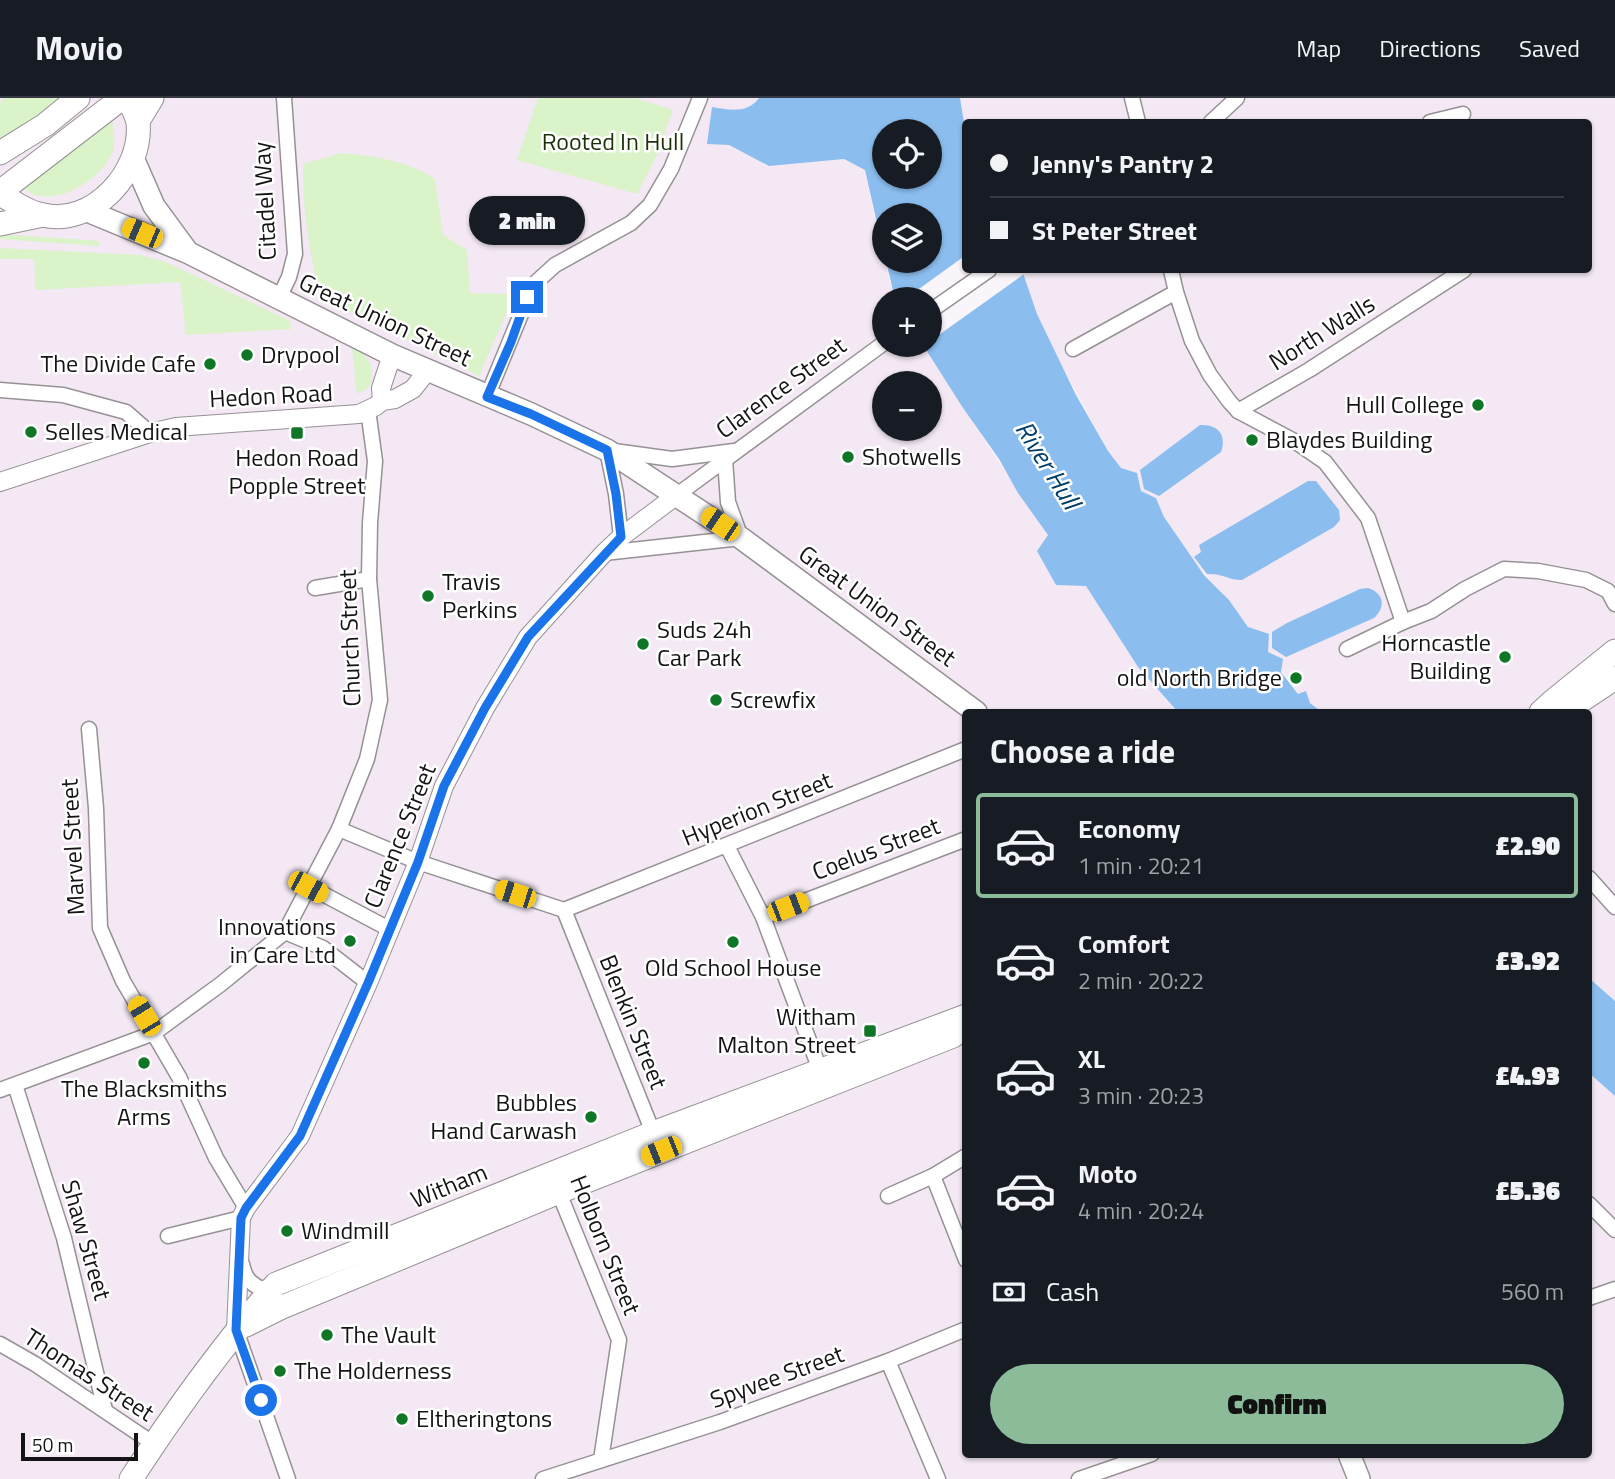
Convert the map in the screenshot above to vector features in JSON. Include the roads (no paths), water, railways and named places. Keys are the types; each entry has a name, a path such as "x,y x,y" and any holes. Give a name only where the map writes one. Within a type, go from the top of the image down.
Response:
{"highway":[{"path":"0,153 45,125 78,98"},
{"path":"43,215 14,203 0,192 122,98"},
{"path":"127,98 138,121"},
{"path":"0,224 85,210 110,195 133,158 138,121 152,98"},
{"path":"1544,709 1615,651"},
{"path":"1568,709 1615,678"},
{"name":"Witham","path":"236,1330 276,1284 555,1182 822,1077 962,1018"},
{"name":"Witham","path":"822,1077 962,1032"},
{"name":"Witham","path":"236,1330 555,1182"},
{"path":"131,1479 153,1444 236,1330"}],"main road":[{"name":"Great Union Street","path":"133,158 154,206 189,253"},
{"name":"Great Union Street","path":"85,210 189,253 392,355 531,414 607,450 741,538 972,709"},
{"path":"1351,1458 1359,1479"}],"street":[{"name":"Citadel Way","path":"279,298 289,277 295,254 284,98"},
{"path":"487,397 534,285 555,265 631,223 650,205 671,169 700,98"},
{"path":"1132,98 1137,119"},
{"path":"1214,119 1237,98"},
{"path":"1442,119 1463,114"},
{"path":"942,303 985,273"},
{"path":"1172,273 1192,341 1210,375 1238,411 1296,442 1325,462 1368,518 1403,622"},
{"name":"North Walls","path":"1238,411 1310,370 1459,273"},
{"path":"1073,349 1176,292"},
{"name":"Clarence Street","path":"243,1213 300,1136 418,862 444,786 485,708 528,637 604,552 621,537 872,352"},
{"path":"375,406 392,355"},
{"name":"Hedon Road","path":"0,482 150,433 186,426 350,416 395,399 413,389 427,371"},
{"path":"0,390 63,395 126,412 150,433"},
{"name":"Church Street","path":"0,1090 154,1033 221,984 285,932 338,829 367,759 380,700 369,579 375,406"},
{"path":"604,552 741,538 728,502 731,455 672,458 607,450 621,537"},
{"path":"1347,649 1431,611 1465,589 1504,569 1538,571 1586,580 1608,591 1615,604"},
{"path":"315,588 369,579"},
{"name":"Marvel Street","path":"89,729 96,808 100,928 123,981 179,1077 243,1213"},
{"name":"Hyperion Street","path":"564,910 962,751"},
{"path":"338,829 418,862 564,910"},
{"name":"Coelus Street","path":"762,917 962,841"},
{"path":"727,846 762,917 822,1077"},
{"path":"1592,880 1615,907"},
{"path":"308,887 389,929"},
{"name":"Blenkin Street","path":"564,910 657,1142"},
{"path":"285,932 323,948 368,983"},
{"name":"Shaw Street","path":"15,1085 64,1238 105,1410"},
{"path":"888,1196 933,1176 962,1158"},
{"path":"933,1176 962,1250"},
{"name":"Holborn Street","path":"555,1182 619,1340 601,1460"},
{"path":"1592,1207 1615,1230"},
{"path":"168,1236 243,1213 238,1249 236,1330 288,1479"},
{"path":"238,1249 245,1278 261,1289 276,1284"},
{"path":"1592,1296 1615,1289"},
{"name":"Spyvee Street","path":"543,1479 720,1422 888,1361 962,1331"},
{"name":"Thomas Street","path":"0,1344 36,1364 153,1444"},
{"path":"888,1361 938,1479"},
{"path":"1079,1479 1140,1458"}],"water":[{"name":"River Hull","path":"759,98 960,98 963,119 962,273 1023,273 1037,314 1076,395 1108,451 1121,468 1137,473 1141,491 1156,498 1164,517 1204,575 1229,600 1248,627 1269,634 1268,652 1283,659 1281,672 1298,694 1306,691 1310,703 1318,709 1175,709 1138,667 1086,586 1056,585 1037,551 1048,535 931,357 942,357 942,287 892,287 889,273 942,273 942,203 872,203 865,170 844,159 769,166 729,145 707,144 712,107 743,109"},
{"path":"1200,425 1212,426 1219,432 1223,440 1221,452 1159,496 1144,489 1140,470"},
{"path":"1308,481 1316,481 1339,510 1340,520 1334,527 1242,580 1207,574 1194,557 1201,552 1199,545"},
{"path":"1368,588 1377,593 1382,605 1374,618 1286,657 1272,648 1272,632 1360,589"},
{"path":"1592,981 1615,1001 1615,1096 1592,1076"}],"place":[{"name":"Drypool","path":"247,355"},
{"name":"The Divide Cafe","path":"210,364"},
{"name":"Hull College","path":"1478,405"},
{"name":"Selles Medical","path":"31,432"},
{"name":"Hedon Road Popple Street","path":"297,433"},
{"name":"Blaydes Building","path":"1252,440"},
{"name":"Shotwells","path":"848,457"},
{"name":"Travis Perkins","path":"428,596"},
{"name":"Suds 24h Car Park","path":"643,644"},
{"name":"Horncastle Building","path":"1505,657"},
{"name":"old North Bridge","path":"1296,678"},
{"name":"Screwfix","path":"716,700"},
{"name":"Innovations in Care Ltd","path":"350,941"},
{"name":"Old School House","path":"733,942"},
{"name":"Witham Malton Street","path":"870,1031"},
{"name":"The Blacksmiths Arms","path":"144,1063"},
{"name":"Bubbles Hand Carwash","path":"591,1117"},
{"name":"Windmill","path":"287,1231"},
{"name":"The Vault","path":"327,1335"},
{"name":"The Holderness","path":"280,1371"},
{"name":"Eltheringtons","path":"402,1419"}],"park label":[{"name":"Rooted In Hull","path":"613,142"}]}
